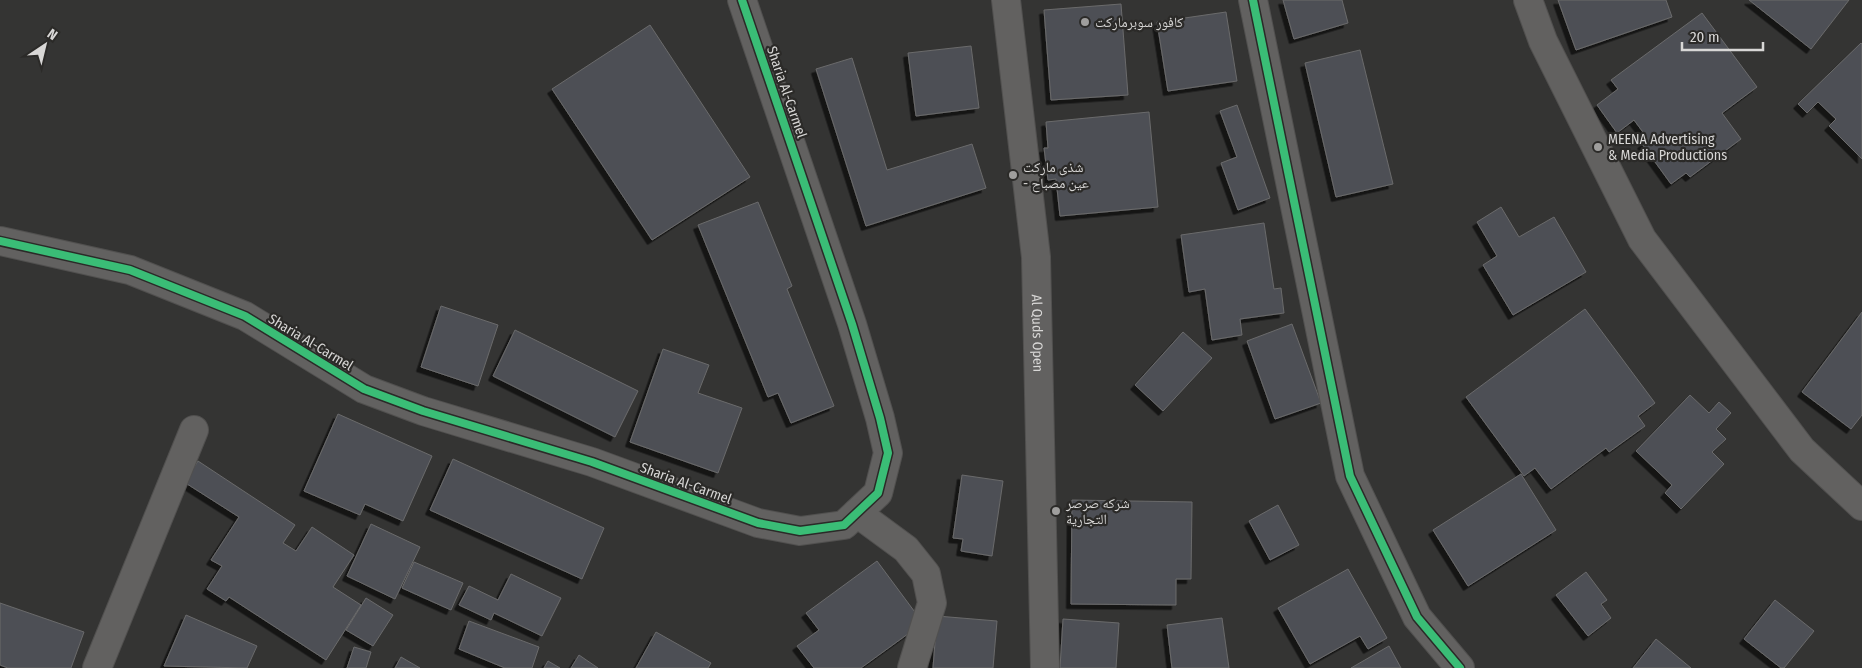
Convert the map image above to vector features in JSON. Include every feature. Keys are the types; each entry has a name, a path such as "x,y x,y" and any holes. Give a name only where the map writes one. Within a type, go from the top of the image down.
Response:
{"street":[{"name":"Sharia Al-Carmel","path":"0,241 130,270 244,316 364,388 423,411 592,462 758,523 800,531 844,525 878,493 888,453 880,418 842,296 742,0"},
{"name":"Al Quds Open","path":"1006,0 1036,257 1045,668"},
{"path":"1253,0 1350,476 1416,617 1460,668"},
{"path":"1528,0 1543,41 1642,240 1802,450 1862,506"},
{"path":"97,668 194,430"},
{"path":"857,513 906,549 926,574 932,603 912,668"}],"building":[{"path":"1283,0 1342,0 1348,23 1294,39"},
{"path":"1558,0 1666,0 1672,17 1576,50"},
{"path":"1749,0 1849,0 1811,49"},
{"path":"1121,4 1128,95 1051,100 1044,10"},
{"path":"1226,12 1237,81 1168,91 1157,22"},
{"path":"1702,13 1757,87 1722,113 1741,139 1690,177 1686,173 1671,184 1642,144 1648,139 1634,120 1617,133 1597,105 1618,89 1611,80"},
{"path":"650,25 750,177 652,240 552,89"},
{"path":"1861,43 1862,159 1829,126 1836,119 1818,102 1807,113 1798,104"},
{"path":"971,46 979,108 916,116 908,53"},
{"path":"1360,50 1393,184 1336,197 1305,63"},
{"path":"852,58 887,170 972,144 986,188 866,226 816,69"},
{"path":"1237,105 1270,198 1238,210 1221,163 1237,157 1220,111"},
{"path":"1149,112 1158,207 1060,216 1056,179 1048,180 1044,148 1048,148 1046,122"},
{"path":"758,202 792,286 787,289 834,406 791,423 778,393 768,397 698,225"},
{"path":"1501,207 1519,237 1554,217 1586,272 1513,315 1483,265 1497,256 1477,222"},
{"path":"1264,223 1274,289 1281,288 1284,313 1240,319 1242,335 1212,340 1205,289 1189,292 1181,235"},
{"path":"441,306 498,325 478,386 421,367"},
{"path":"1585,309 1655,403 1638,416 1645,426 1609,452 1606,448 1551,489 1535,468 1524,476 1466,397"},
{"path":"1862,312 1862,415 1851,429 1802,392"},
{"path":"1292,324 1321,403 1275,419 1247,341"},
{"path":"515,330 638,391 615,437 493,376"},
{"path":"1183,332 1212,358 1163,411 1135,385"},
{"path":"663,349 709,365 698,393 742,408 718,473 630,442"},
{"path":"1690,395 1709,413 1719,402 1731,413 1716,429 1726,439 1712,452 1724,464 1681,509 1665,493 1672,485 1636,451"},
{"path":"338,414 432,456 403,521 365,504 360,515 304,491"},
{"path":"453,459 604,528 582,579 430,510"},
{"path":"198,461 295,525 283,543 296,551 312,527 354,555 333,587 361,605 326,660 229,597 226,601 207,589 222,566 211,560 239,517 184,482"},
{"path":"1521,474 1556,530 1468,586 1433,530"},
{"path":"962,475 1003,481 992,556 961,551 963,539 953,538"},
{"path":"1072,500 1192,502 1191,579 1176,579 1176,605 1071,604"},
{"path":"1278,505 1299,545 1270,560 1249,521"},
{"path":"371,524 420,547 395,599 347,576"},
{"path":"877,561 923,623 861,668 814,668 797,646 819,630 806,613"},
{"path":"414,562 463,583 451,610 402,588"},
{"path":"1348,569 1387,638 1368,649 1360,636 1310,664 1278,608"},
{"path":"1586,572 1607,600 1601,604 1611,618 1588,636 1556,595"},
{"path":"511,574 561,598 542,636 494,613 491,620 459,605 469,586 498,600"},
{"path":"366,598 393,615 373,646 346,630"},
{"path":"1775,600 1814,631 1784,668 1781,668 1744,639"},
{"path":"0,603 84,632 71,668 8,668 0,665"},
{"path":"186,615 257,646 247,668 164,666"},
{"path":"937,616 997,621 993,668 933,668"},
{"path":"1222,618 1229,668 1172,668 1167,625"},
{"path":"1063,619 1119,623 1116,668 1060,668"},
{"path":"469,621 539,647 532,668 505,668 459,649"},
{"path":"656,632 711,663 708,668 636,668"},
{"path":"1656,639 1691,668 1633,668"},
{"path":"1389,646 1401,668 1351,668"},
{"path":"354,647 371,652 366,668 347,668"},
{"path":"579,655 598,668 571,668"},
{"path":"401,657 420,668 395,668"},
{"path":"548,661 560,668 544,668"}],"cycle path":[{"path":"0,241 130,270 245,316 364,389 423,411 592,462 758,523 800,531 844,525 878,493 888,453 880,418 852,324 742,0"},
{"path":"1253,0 1350,476 1417,617 1460,668"}],"place":[{"name":"كافور سوبرماركت","path":"1085,22"},
{"name":"MEENA Advertising & Media Productions","path":"1598,147"},
{"name":"شذى ماركت - عين مصباح","path":"1013,175"},
{"name":"شركه صرصر التجارية","path":"1056,511"}]}
